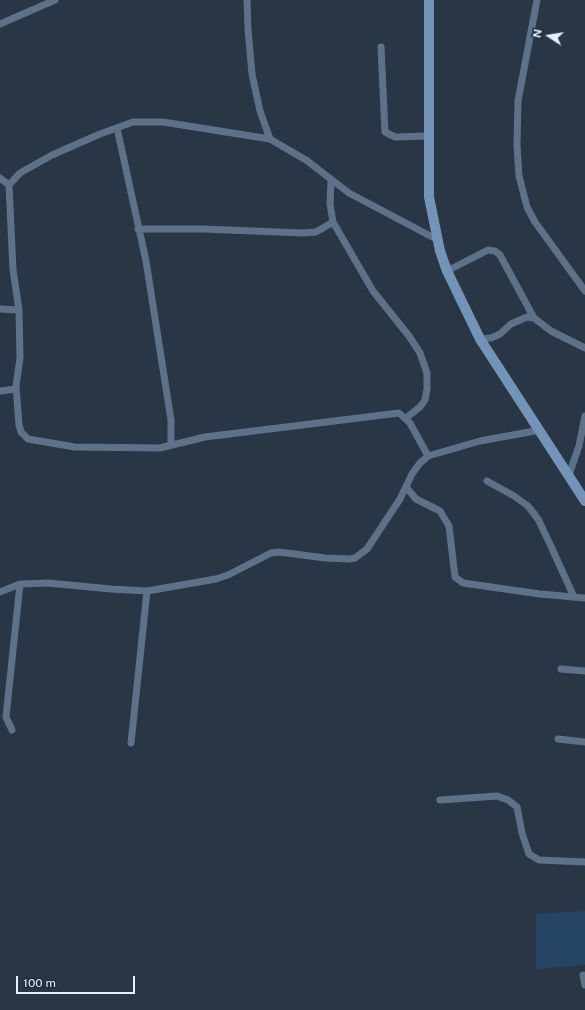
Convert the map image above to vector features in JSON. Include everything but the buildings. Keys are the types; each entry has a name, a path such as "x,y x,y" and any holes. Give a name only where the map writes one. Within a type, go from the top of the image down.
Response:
{"main road":[{"path":"429,0 429,197 436,239 447,272 480,339 585,501"}],"street":[{"path":"0,24 55,0"},
{"path":"247,0 252,74 257,99 270,139"},
{"path":"539,1 518,101 517,146 519,176 527,207 535,222 585,292"},
{"path":"381,47 385,132 395,137 428,136"},
{"path":"428,456 406,418 399,413 330,420 194,438 171,445 153,448 74,447 32,441 24,436 19,428 16,389 20,358 19,310 13,270 9,185 20,173 52,155 117,128 133,122 163,122 270,139 306,160 331,181 369,204 436,239"},
{"path":"117,128 146,261 171,420 171,445"},
{"path":"0,178 9,185"},
{"path":"331,181 330,204 334,222 373,291 409,336 420,353 427,373 428,389 425,400 420,407 406,418"},
{"path":"138,229 203,229 302,233 316,232 334,222"},
{"path":"447,272 488,250 495,251 500,255 534,318 550,330 585,348"},
{"path":"0,309 19,310"},
{"path":"480,339 491,338 500,334 527,317 534,318"},
{"path":"0,391 16,389"},
{"path":"569,475 579,446 585,416"},
{"path":"0,592 20,584 48,583 147,591 216,579 228,575 271,553 279,552 324,558 355,558 367,549 406,487 412,474 428,456 488,439 540,430"},
{"path":"487,481 514,496 528,506 538,519 550,542 574,597"},
{"path":"406,487 416,499 440,511 449,526 455,577 463,583 585,598"},
{"path":"12,730 6,718 20,584"},
{"path":"131,743 147,591"},
{"path":"561,669 585,671"},
{"path":"558,739 585,742"},
{"path":"440,800 497,796 508,800 517,806 522,833 529,854 539,860 585,862"},
{"path":"583,975 585,985"}],"shaded area":[{"path":"585,911 585,965 536,969 536,914"}]}
